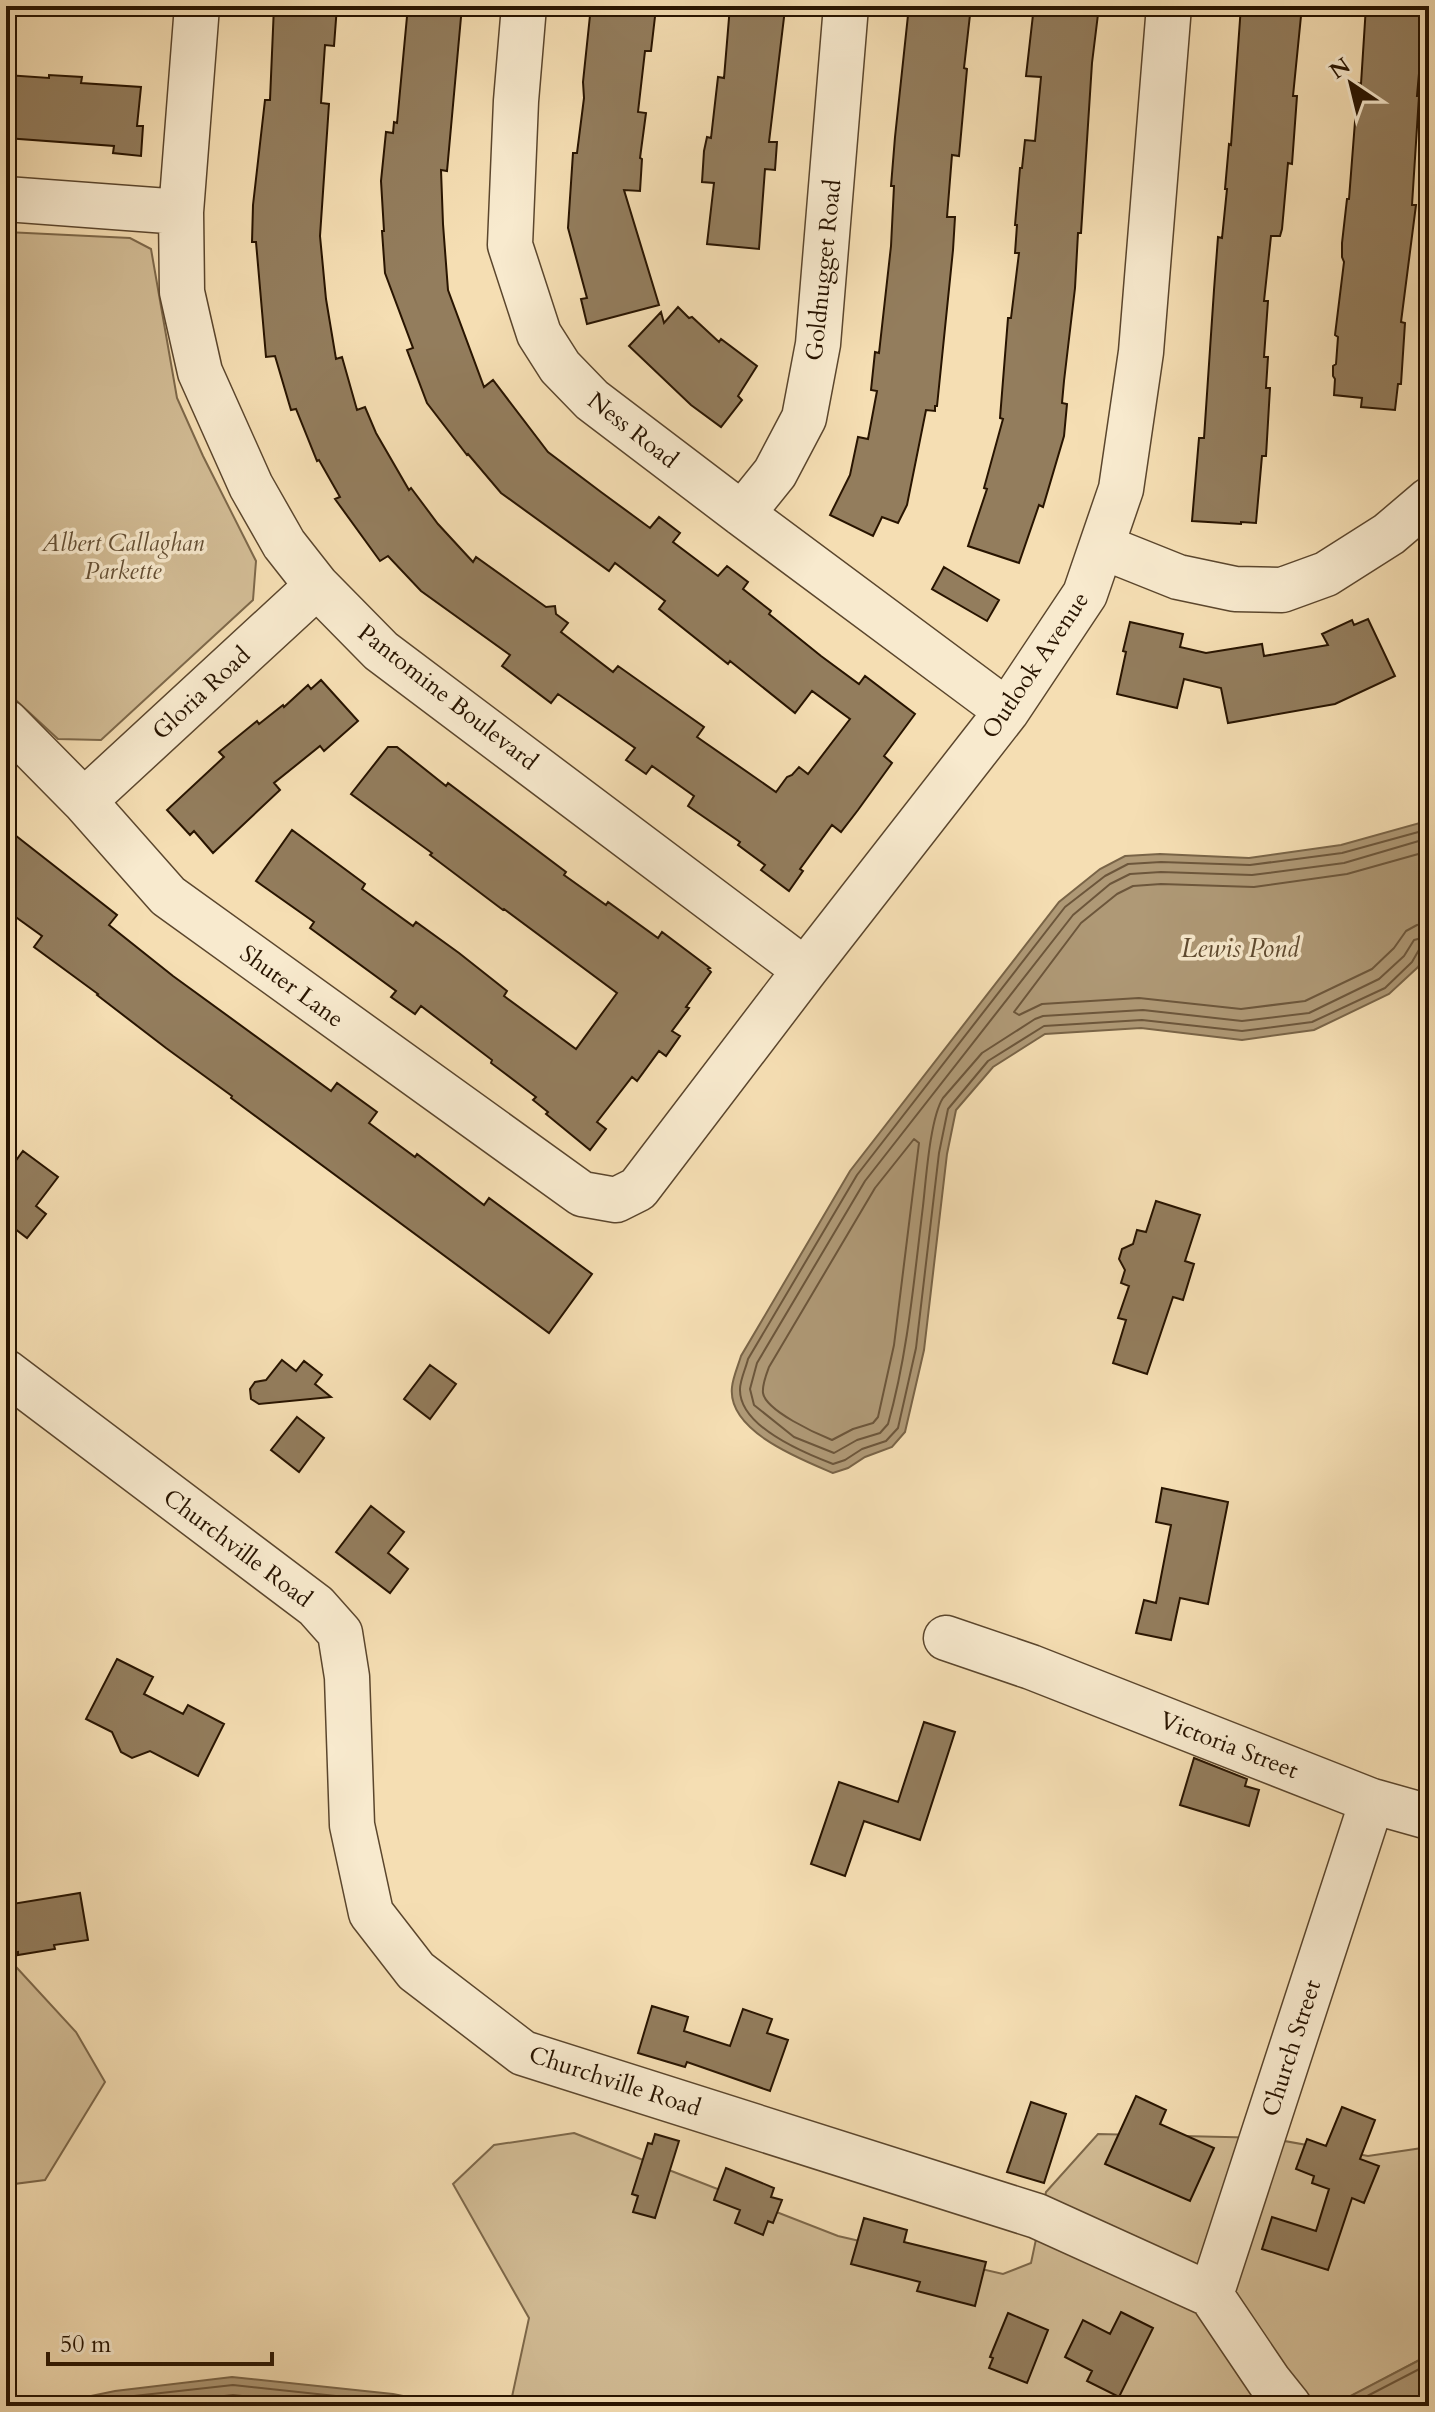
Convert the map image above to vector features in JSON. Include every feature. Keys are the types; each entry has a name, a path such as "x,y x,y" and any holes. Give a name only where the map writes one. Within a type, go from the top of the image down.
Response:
{"street":[{"name":"Pantomine Boulevard","path":"197,6 181,212 182,292 200,372 251,486 284,544 317,586 381,651 805,970"},
{"name":"Ness Road","path":"524,6 516,101 510,245 539,334 560,367 592,400 1007,711"},
{"name":"Goldnugget Road","path":"742,514 775,473 804,418 818,344 846,6"},
{"name":"Outlook Avenue","path":"616,1200 638,1189 1007,711 1085,594 1121,489 1141,352 1169,6"},
{"path":"6,199 181,212"},
{"path":"1103,547 1178,577 1235,589 1282,590 1326,574 1389,534 1429,500"},
{"name":"Gloria Road","path":"84,801 317,586"},
{"name":"Shuter Lane","path":"6,722 84,801 168,896 582,1194 616,1200"},
{"name":"Churchville Road","path":"6,1372 316,1606 340,1633 347,1677 352,1825 371,1913 416,1971 523,2053 1037,2216 1211,2295"},
{"name":"Victoria Street","path":"946,1638 1031,1667 1372,1801 1429,1817"},
{"name":"Church Street","path":"1211,2295 1372,1801"},
{"path":"1211,2295 1279,2393"}],"green space":[{"name":"Albert Callaghan Parkette","path":"6,232 130,238 151,249 177,398 256,561 253,600 101,740 58,739 6,691"},
{"path":"6,1956 76,2032 105,2082 45,2180 6,2185"},
{"path":"574,2133 838,2236 1003,2274 1031,2263 1046,2192 1098,2134 1268,2138 1368,2156 1429,2147 1429,2355 1333,2406 510,2406 529,2318 453,2184 494,2145"}],"water":[{"name":"Lewis Pond","path":"1429,801 1429,948 1418,967 1389,994 1314,1030 1242,1040 1141,1028 1045,1034 993,1067 956,1110 947,1154 924,1350 905,1432 892,1447 833,1473 768,1441 741,1417 734,1403 732,1387 741,1356 850,1171 1059,902 1100,869 1125,856 1160,854 1249,858 1341,845 1420,823"},
{"path":"1429,2355 1429,2406 1333,2406 1335,2404"},
{"path":"232,2377 393,2394 453,2406 43,2406 115,2391"}],"building":[{"path":"274,6 337,6 334,46 325,45 321,103 329,104 320,236 336,359 342,357 357,410 365,407 376,433 409,490 411,488 438,524 473,562 476,557 546,607 555,606 556,614 568,623 561,632 613,672 618,666 704,727 697,737 776,792 799,767 808,774 850,719 812,691 795,713 730,661 728,664 659,609 665,601 615,563 609,571 501,493 427,403 407,350 413,348 385,273 382,231 381,181 386,132 393,133 394,122 397,123 408,6 462,6 447,171 441,170 443,224 448,290 484,387 493,380 548,452 650,528 659,517 680,533 673,542 718,576 727,566 748,582 743,589 821,656 859,684 865,676 915,714 884,756 892,763 841,832 832,825 800,869 803,871 789,891 761,870 765,865 738,845 740,842 688,806 694,796 652,766 646,774 626,760 635,748 558,694 551,703 502,666 510,655 421,591 388,556 380,561 335,499 340,497 317,461 296,409 291,410 275,356 266,357 256,242 252,242 265,100 270,100"},
{"path":"591,6 656,8 651,51 645,51 638,112 646,113 640,158 640,191 624,190 659,305 587,324 581,299 587,298 568,228 573,153 577,153 584,98"},
{"path":"730,6 780,6 785,9 769,142 777,142 775,170 765,169 759,249 707,244 714,183 702,182 704,151 707,137 711,138 718,77 724,78"},
{"path":"909,6 971,6 964,68 967,69 959,156 952,155 947,217 955,217 937,406 935,411 926,410 907,505 898,523 882,517 873,536 830,515 850,475 858,437 868,439 877,391 871,390 875,352 879,353 891,246 894,186 891,186"},
{"path":"1034,6 1099,6 1092,63 1081,233 1078,233 1062,403 1067,404 1064,436 1043,507 1039,505 1019,563 968,546 987,489 984,488 1003,419 1000,418 1008,318 1011,318 1019,253 1015,253 1015,225 1020,168 1025,140 1035,141 1041,77 1026,76"},
{"path":"1241,6 1302,6 1293,96 1297,96 1292,164 1288,163 1280,236 1271,236 1264,301 1268,301 1264,357 1268,357 1266,388 1270,388 1266,456 1262,456 1256,523 1241,524 1192,521 1199,438 1204,438 1218,237 1222,238 1227,189"},
{"path":"1366,6 1425,6 1412,205 1416,205 1401,322 1405,323 1401,384 1398,384 1395,410 1361,407 1362,398 1334,395 1333,366 1336,364 1338,337 1335,335 1344,262 1342,243 1349,199 1358,83 1361,84"},
{"path":"6,75 82,77 81,83 141,87 137,126 143,126 141,156 113,153 114,146 6,138"},
{"path":"678,307 719,342 721,339 757,366 738,396 742,400 721,427 691,405 629,346 661,312 664,323"},
{"path":"944,567 999,600 987,621 932,589"},
{"path":"1368,619 1395,676 1335,704 1228,723 1221,688 1184,679 1177,708 1117,694 1130,622 1183,634 1180,647 1206,653 1262,644 1264,656 1328,645 1322,634 1352,620 1354,625"},
{"path":"321,680 358,721 324,751 320,746 274,783 280,790 213,853 194,831 190,835 167,810 224,757 219,752 257,721 259,724 284,707 308,685 311,689"},
{"path":"388,747 397,747 446,786 448,783 606,905 608,902 658,938 662,932 710,968 711,972 672,1031 680,1036 666,1056 659,1051 637,1081 632,1077 597,1122 606,1129 590,1150 546,1114 548,1112 533,1100 536,1097 491,1063 492,1060 421,1006 415,1014 391,997 396,991 310,928 314,922 256,881 292,830 365,884 362,889 413,926 416,922 459,953 507,991 504,996 576,1049 617,993 351,794"},
{"path":"6,828 117,915 109,925 173,976 331,1091 337,1083 377,1112 369,1123 415,1157 417,1154 484,1205 489,1198 592,1274 549,1333 231,1098 34,947 42,936 6,910"},
{"path":"23,1151 58,1177 36,1206 46,1214 27,1238 6,1222 6,1174"},
{"path":"1156,1201 1200,1215 1185,1261 1194,1264 1183,1300 1173,1297 1147,1374 1113,1363 1126,1320 1118,1318 1129,1286 1121,1283 1125,1270 1119,1259 1122,1249 1133,1244 1137,1230 1146,1232"},
{"path":"282,1360 296,1371 304,1361 322,1375 315,1384 331,1397 259,1404 251,1399 250,1389 255,1382 266,1380"},
{"path":"430,1365 456,1384 430,1419 404,1399"},
{"path":"297,1417 324,1438 299,1472 271,1450"},
{"path":"1162,1488 1228,1502 1208,1604 1180,1598 1171,1640 1136,1633 1144,1600 1156,1603 1171,1525 1156,1522"},
{"path":"371,1506 404,1532 388,1553 408,1569 390,1593 336,1552"},
{"path":"117,1659 153,1677 144,1694 183,1714 188,1705 224,1724 198,1776 150,1751 132,1758 121,1752 112,1732 86,1719"},
{"path":"924,1722 955,1732 920,1840 864,1821 845,1876 811,1864 839,1782 898,1802"},
{"path":"1194,1758 1247,1779 1245,1786 1259,1790 1249,1826 1180,1805"},
{"path":"80,1893 88,1940 54,1945 55,1949 6,1954 6,1905"},
{"path":"652,2006 688,2017 684,2031 730,2046 743,2009 772,2019 767,2033 788,2040 770,2091 687,2062 685,2067 638,2053"},
{"path":"1136,2096 1166,2110 1160,2124 1214,2148 1190,2201 1105,2164"},
{"path":"1031,2102 1066,2114 1044,2183 1007,2172"},
{"path":"1342,2107 1375,2120 1360,2159 1379,2166 1364,2203 1352,2198 1328,2270 1262,2249 1272,2217 1316,2231 1329,2189 1312,2183 1314,2176 1296,2169 1307,2139 1326,2146"},
{"path":"655,2134 679,2141 655,2218 633,2212 638,2196 632,2194 648,2143 652,2144"},
{"path":"726,2168 774,2188 771,2197 782,2200 773,2223 768,2221 763,2235 735,2223 740,2210 714,2200"},
{"path":"864,2218 907,2230 904,2242 986,2262 975,2306 917,2291 920,2282 851,2264"},
{"path":"1121,2312 1153,2328 1119,2397 1087,2381 1092,2371 1065,2357 1083,2320 1110,2334"},
{"path":"1008,2313 1048,2330 1027,2383 989,2368 993,2358 990,2357"}]}
